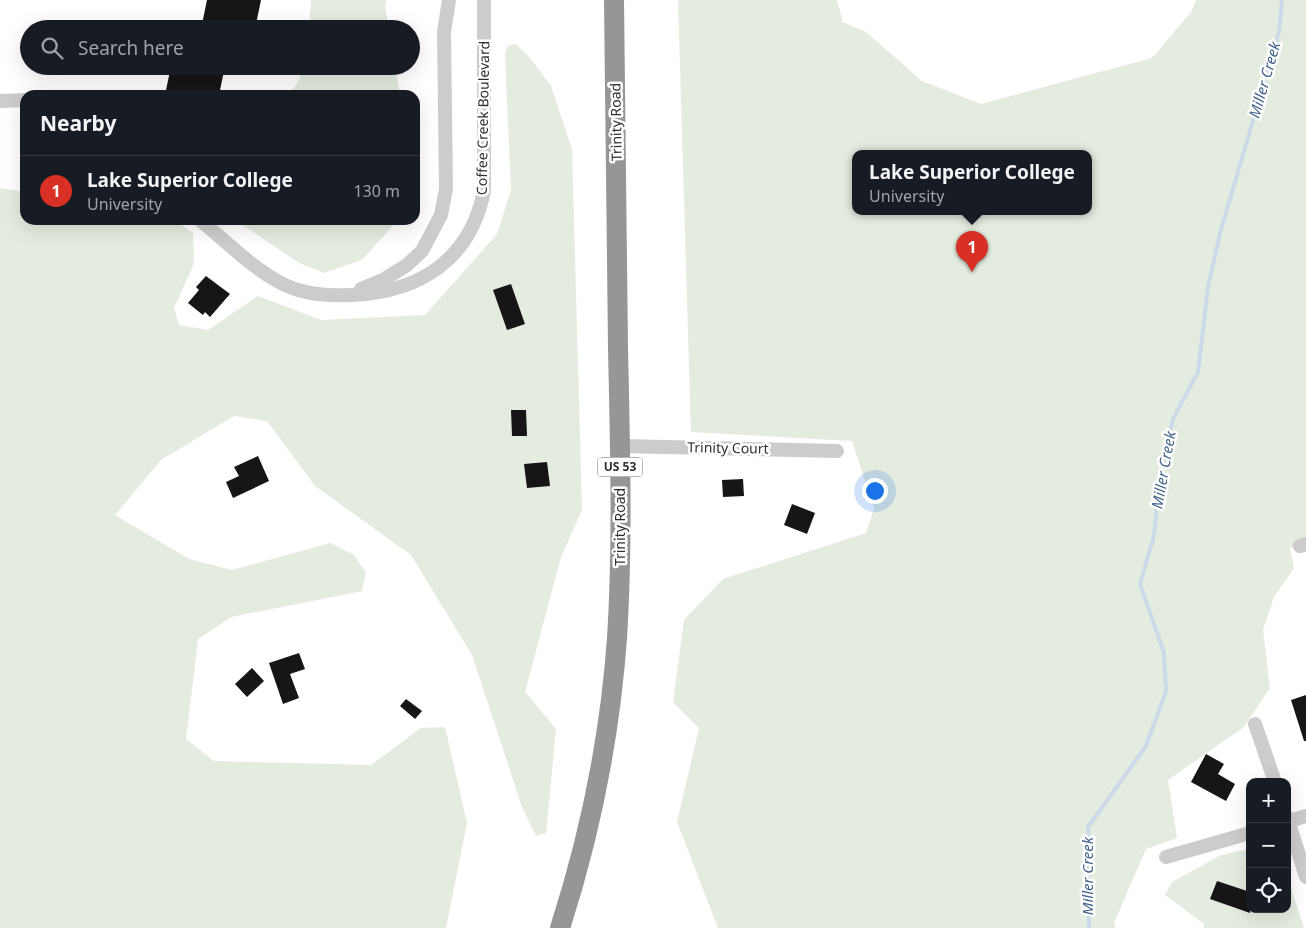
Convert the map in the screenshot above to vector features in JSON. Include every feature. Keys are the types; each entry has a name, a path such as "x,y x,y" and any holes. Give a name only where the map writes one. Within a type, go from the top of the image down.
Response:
{"highway":[{"name":"Trinity Road","path":"560,928 590,814 613,674 620,562 614,0"}],"street":[{"name":"Coffee Creek Boulevard","path":"341,295 383,280 407,265 422,251 441,215 446,189 444,32 449,0"},
{"name":"Coffee Creek Boulevard","path":"206,225 270,276 286,285 315,294 341,295 385,291 411,283 430,274 460,248 477,220 484,191 484,0"},
{"path":"0,101 20,100"},
{"name":"Trinity Court","path":"620,446 836,451"},
{"path":"1255,724 1274,778"},
{"path":"1291,819 1306,816"},
{"path":"1289,823 1306,877"},
{"path":"1166,857 1246,834"}],"shaded area":[{"path":"311,0 386,0 387,20 310,20"},
{"path":"678,0 837,0 843,22 866,32 922,81 981,104 1152,58 1191,12 1196,0 1306,0 1306,543 1290,548 1294,568 1274,597 1263,630 1270,688 1244,727 1168,780 1177,838 1146,849 1114,923 1116,928 718,928 677,822 699,728 673,702 684,620 723,579 866,533 874,509 852,441 691,432"},
{"path":"516,44 530,58 551,86 572,149 582,510 561,557 525,692 556,729 546,833 536,836 522,807 472,655 411,555 315,486 267,421 234,416 161,460 115,515 189,559 232,570 330,543 354,555 366,573 362,591 231,617 198,639 186,739 214,761 371,765 421,728 445,727 467,823 446,928 0,928 0,188 20,191 20,225 181,225 193,233 194,264 174,308 179,325 208,330 258,296 321,320 425,315 497,234 511,190 505,54 507,46"},
{"path":"300,75 397,75 399,90 292,90"},
{"path":"242,225 394,225 362,260 324,273 299,263"},
{"path":"1246,850 1246,913 1291,913 1291,887 1304,928 1204,928 1204,924 1165,895 1172,882 1221,855"}],"building":[{"path":"207,0 261,0 257,20 203,20"},
{"path":"169,75 223,75 220,90 166,90"},
{"path":"206,276 230,294 210,317 205,312 203,315 188,303 199,290 196,287"},
{"path":"511,284 525,324 507,330 493,290"},
{"path":"511,410 526,410 527,436 512,436"},
{"path":"258,456 269,481 233,498 226,482 239,476 234,467"},
{"path":"547,462 550,486 527,488 524,464"},
{"path":"743,479 744,496 723,497 722,480"},
{"path":"792,504 815,513 807,534 784,525"},
{"path":"299,653 305,669 290,674 299,698 283,704 269,663"},
{"path":"252,668 264,681 247,697 235,684"},
{"path":"1306,695 1306,741 1304,741 1291,700"},
{"path":"406,699 422,711 415,719 400,706"},
{"path":"1206,754 1224,764 1218,774 1235,784 1226,801 1191,782"},
{"path":"1217,881 1246,891 1246,912 1210,899"}],"waterway":[{"name":"Miller Creek","path":"1089,928 1088,827 1146,746 1166,691 1164,653 1140,584 1154,536 1159,482 1173,419 1198,372 1208,287 1220,233 1279,32 1282,0"}],"place":[{"name":"Lake Superior College","path":"972,272"}]}
